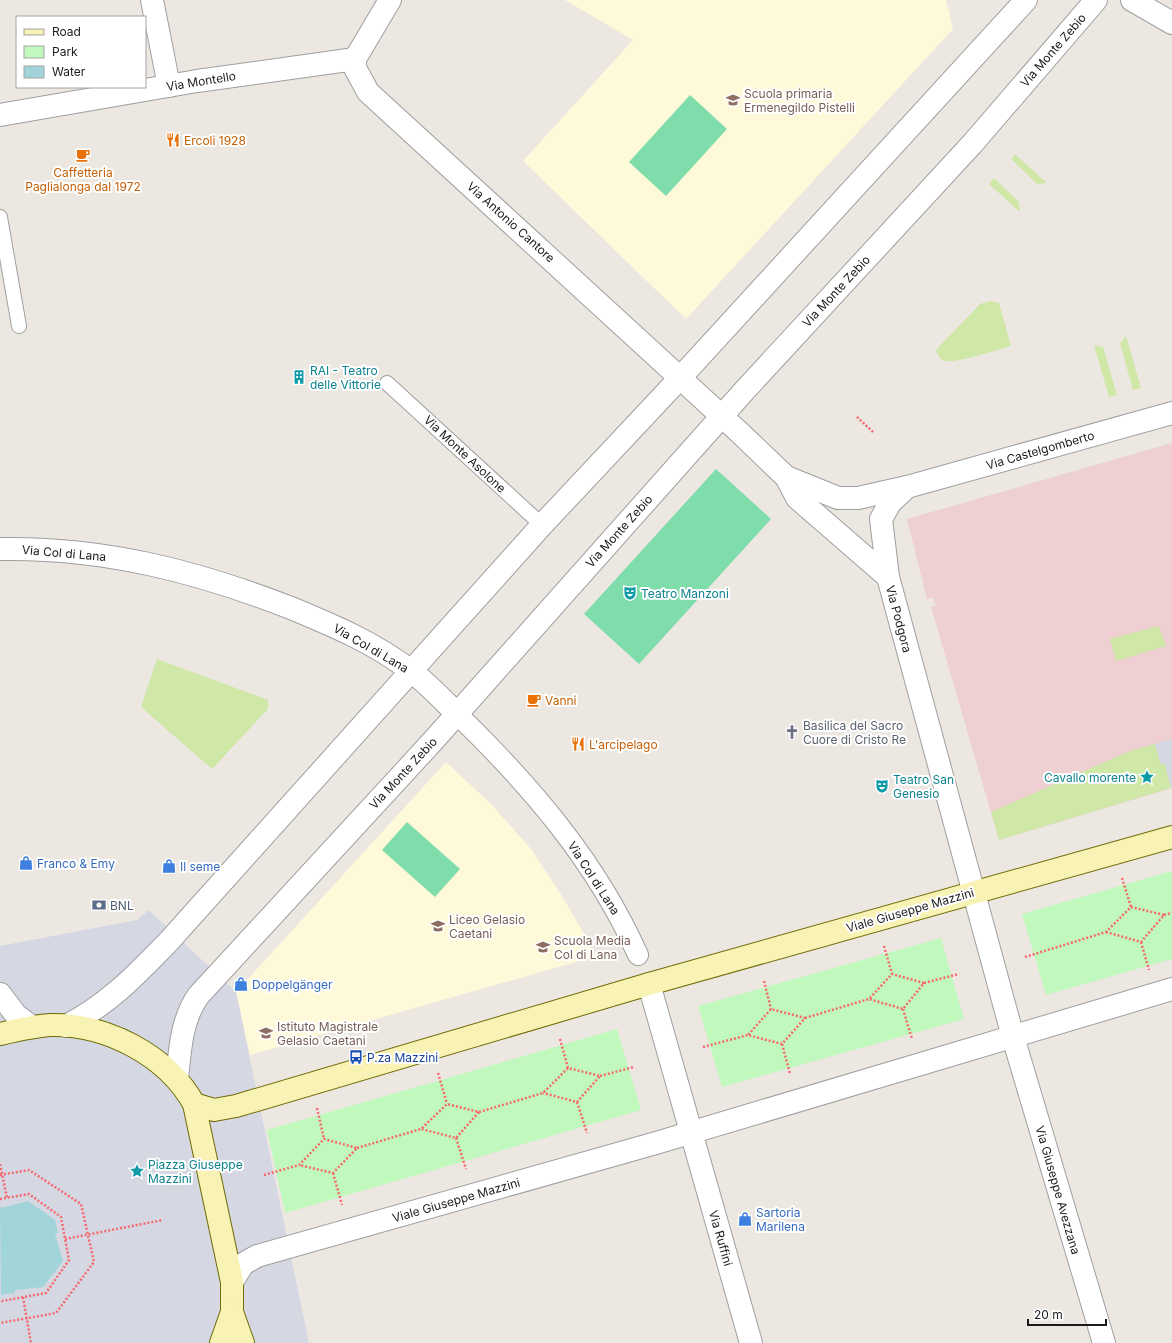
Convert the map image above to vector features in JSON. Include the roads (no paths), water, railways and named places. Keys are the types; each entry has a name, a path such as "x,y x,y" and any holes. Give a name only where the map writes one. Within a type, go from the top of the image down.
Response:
{"main road":[{"name":"Viale Giuseppe Mazzini","path":"194,1104 214,1110 236,1106 649,984 1172,837"},
{"path":"0,1034 50,1025 90,1029 109,1035 150,1057 177,1079 194,1104 232,1282 232,1312 221,1343"},
{"path":"232,1312 244,1343"}],"street":[{"path":"152,0 169,86"},
{"path":"355,59 390,0"},
{"path":"66,1026 98,1008 139,972 542,525 680,378 1026,0"},
{"name":"Via Monte Zebio","path":"177,1079 184,1026 188,1013 198,996 457,714 722,417 973,143 1096,0"},
{"path":"1132,0 1172,23"},
{"name":"Via Montello","path":"0,115 169,86 355,59"},
{"name":"Via Antonio Cantore","path":"355,59 355,68 368,92 680,378"},
{"name":"Via Podgora","path":"680,378 786,477 797,498 888,578 1013,1037"},
{"name":"Via Castelgomberto","path":"786,477 838,498 858,498 907,487 1172,413"},
{"name":"Via Castelgomberto","path":"888,578 881,519 890,503 907,487"},
{"name":"Via Col di Lana","path":"0,549 62,551 115,557 160,565 199,575 246,591 341,629 410,670 516,773 550,813 598,880 620,918 638,955"},
{"path":"649,984 690,1133"},
{"name":"Viale Giuseppe Mazzini","path":"232,1282 243,1264 257,1256 690,1133 1172,989"},
{"path":"0,994 16,1015 32,1028"},
{"name":"Via Giuseppe Avezzana","path":"1013,1037 1104,1343"},
{"name":"Via Ruffini","path":"690,1133 751,1343"}],"lane":[{"path":"0,217 19,326"},
{"name":"Via Monte Asolone","path":"387,383 542,525"}],"water":[{"path":"28,1201 55,1220 58,1233 55,1234 63,1261 43,1287 15,1290 15,1293 1,1295 0,1206 1,1208"}],"place":[{"name":"Scuola primaria Ermenegildo Pistelli","path":"733,100"},
{"name":"Ercoli 1928","path":"173,140"},
{"name":"Caffetteria Paglialonga dal 1972","path":"83,155"},
{"name":"RAI - Teatro delle Vittorie","path":"299,377"},
{"name":"Teatro Manzoni","path":"630,593"},
{"name":"Vanni","path":"534,700"},
{"name":"Basilica del Sacro Cuore di Cristo Re","path":"792,732"},
{"name":"L'arcipelago","path":"578,744"},
{"name":"Cavallo morente","path":"1147,777"},
{"name":"Teatro San Genesio","path":"882,786"},
{"name":"Franco & Emy","path":"26,863"},
{"name":"Il seme","path":"169,866"},
{"name":"BNL","path":"99,905"},
{"name":"Liceo Gelasio Caetani","path":"438,926"},
{"name":"Scuola Media Col di Lana","path":"543,947"},
{"name":"Doppelgänger","path":"241,984"},
{"name":"Istituto Magistrale Gelasio Caetani","path":"266,1033"},
{"name":"P.za Mazzini","path":"356,1057"},
{"name":"Piazza Giuseppe Mazzini","path":"137,1171"},
{"name":"Sartoria Marilena","path":"745,1219"}]}
